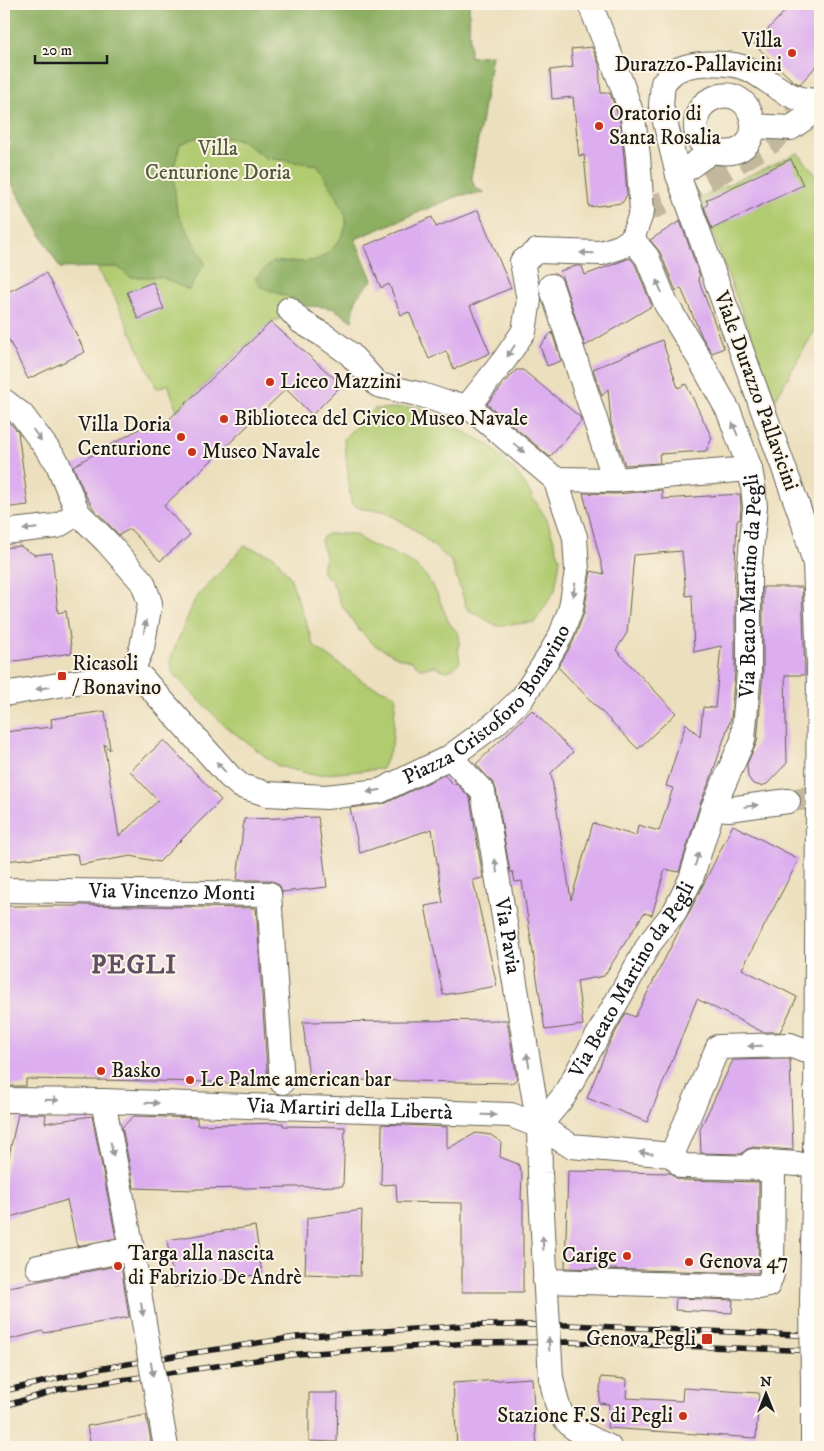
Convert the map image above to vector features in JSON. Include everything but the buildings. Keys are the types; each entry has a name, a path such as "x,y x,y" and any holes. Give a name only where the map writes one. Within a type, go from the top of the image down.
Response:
{"street":[{"path":"468,406 505,359 524,331 529,300 522,262 537,251 601,253 620,247 632,239 642,211 633,118 622,84 590,4"},
{"name":"Viale Durazzo Pallavicini","path":"813,1447 812,1301 816,1092 819,663 815,564 803,521 678,175 661,105 663,83 674,72 691,66 731,64 749,69 779,89 800,98 817,100"},
{"path":"722,96 737,98 748,108 753,120 752,132 747,143 736,151 724,154 712,151 700,141 696,127 698,112 708,101 722,96"},
{"path":"753,126 791,128 808,116 817,100"},
{"path":"678,175 712,151"},
{"name":"Via Beato Martino da Pegli","path":"539,1126 564,1096 649,944 674,911 691,878 713,808 744,740 749,672 749,572 755,507 750,468 729,412 666,304 647,258 632,239"},
{"path":"551,286 615,480"},
{"path":"289,309 300,321 326,336 350,354 378,385 422,395 446,403 468,406 555,479 615,480 750,468"},
{"path":"4,401 22,415 57,462 78,513 107,542 142,583 150,603 136,675 4,694"},
{"name":"Piazza Cristoforo Bonavino","path":"136,675 230,778 241,786 267,794 326,797 380,791 450,757 496,723 522,698 548,658 571,608 577,571 575,537 555,479"},
{"path":"4,532 57,526 78,513"},
{"name":"Via Pavia","path":"450,757 484,792 539,1126"},
{"path":"713,808 729,809 788,801"},
{"name":"Via Vincenzo Monti","path":"4,890 269,894 282,1082"},
{"path":"545,1281 759,1287 768,1285 772,1274 774,1174 761,1168 682,1166 672,1155 718,1047 790,1045 803,1050"},
{"name":"Via Martiri della Libertà","path":"4,1100 103,1101 511,1115 539,1126 571,1146 691,1158 798,1164"},
{"path":"103,1101 132,1249 166,1447"},
{"path":"539,1126 551,1378 559,1409 567,1422 582,1434 609,1447"},
{"path":"38,1267 132,1249"}],"green space":[{"name":"Villa Centurione Doria","path":"4,4 469,4 470,57 492,55 471,177 475,188 485,193 460,195 355,239 372,280 356,298 352,321 330,307 308,306 299,301 279,319 271,322 177,411 168,384 157,389 114,296 89,255 60,268 4,170 4,150 11,144 4,133"},
{"name":"Villa Centurione Doria","path":"4,4 469,4 470,57 492,55 471,177 475,188 485,193 460,195 355,239 372,280 356,298 352,321 334,309 305,306 299,301 261,287 255,278 272,262 306,261 321,258 341,238 346,225 345,214 317,165 266,158 241,140 195,138 180,144 173,171 177,212 205,263 189,290 161,277 130,277 118,267 60,268 4,170 4,150 11,144 4,133"},
{"path":"798,153 820,180 820,321 775,400 699,198"},
{"path":"418,407 490,445 520,477 547,520 560,559 555,590 535,622 497,626 467,609 451,561 414,529 384,511 361,509 351,503 344,438 374,409"},
{"path":"328,534 355,534 370,545 411,562 426,576 437,594 449,623 460,638 458,649 460,662 453,669 447,671 433,666 420,668 411,661 397,657 373,644 359,630 341,604 332,581 322,570 325,556 321,540"},
{"path":"244,546 274,556 290,577 314,646 367,684 396,695 392,746 382,769 314,775 278,766 225,726 173,674 170,659 195,599"}],"tunnel":[{"path":"642,211 674,199 770,143 796,116"},
{"path":"788,801 820,796"}],"railway":[{"path":"4,1391 98,1369 296,1337 472,1325 569,1325 820,1336"},
{"path":"4,1406 60,1389 298,1354 471,1343 568,1342 820,1351"}],"place":[{"name":"Villa Durazzo-Pallavicini","path":"792,53"},
{"name":"Oratorio di Santa Rosalia","path":"599,126"},
{"name":"Liceo Mazzini","path":"270,382"},
{"name":"Biblioteca del Civico Museo Navale","path":"224,419"},
{"name":"Villa Doria Centurione","path":"181,437"},
{"name":"Museo Navale","path":"192,452"},
{"name":"Ricasoli / Bonavino","path":"62,676"},
{"name":"Basko","path":"101,1071"},
{"name":"Le Palme american bar","path":"190,1080"},
{"name":"Carige","path":"627,1256"},
{"name":"Genova 47","path":"689,1262"},
{"name":"Targa alla nascita di Fabrizio De Andrè","path":"118,1266"},
{"name":"Genova Pegli","path":"707,1339"},
{"name":"Stazione F.S. di Pegli","path":"683,1416"}],"district":[{"name":"PEGLI","path":"134,965"}]}
